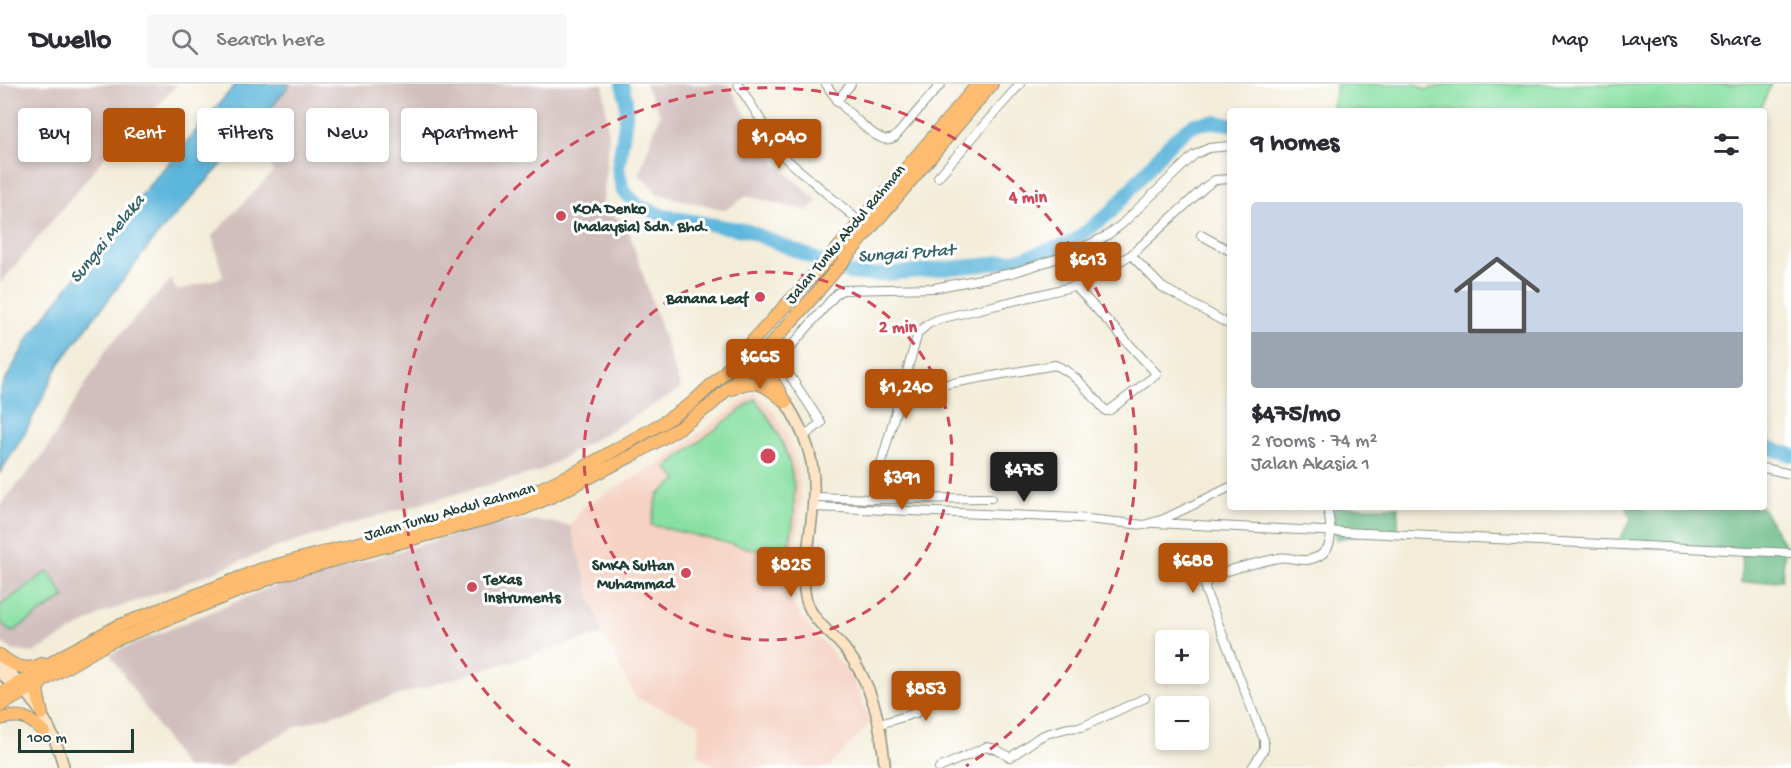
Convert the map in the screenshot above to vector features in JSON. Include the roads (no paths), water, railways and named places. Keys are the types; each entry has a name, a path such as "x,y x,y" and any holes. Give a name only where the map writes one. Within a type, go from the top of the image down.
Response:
{"main road":[{"name":"Jalan Tunku Abdul Rahman","path":"20,689 42,681 117,639 276,576 494,517 537,503 637,453 681,427 712,404 755,362 814,296 830,276 859,221 978,84"},
{"name":"Jalan Tunku Abdul Rahman","path":"20,689 64,655 118,626 259,570 516,500 546,488 627,445 686,408 720,377 818,269 842,251 992,84"},
{"path":"786,402 755,362 759,343 802,287"},
{"path":"767,348 765,357 767,368 804,435 813,465 814,502 805,577 807,601 815,617 855,661 872,694 880,724 885,768"},
{"path":"686,408 706,396 738,366 755,362"},
{"path":"712,404 732,389 752,381 768,387 786,402"},
{"path":"0,655 16,666 26,668 37,667 64,655"},
{"path":"0,662 42,714 57,743 64,768"},
{"path":"0,672 20,689 54,755 64,768"},
{"path":"42,681 37,690 42,714"},
{"path":"0,694 20,689"},
{"path":"0,706 20,689"},
{"path":"0,719 10,716 30,719 44,732"}],"street":[{"path":"738,84 785,158 859,221"},
{"path":"826,84 837,101 882,139 895,137 941,84"},
{"path":"837,101 850,84"},
{"path":"938,177 1020,84"},
{"path":"804,435 821,423 781,362 782,357 837,293 843,290 934,288 1012,273 1068,255 1106,236 1122,225 1194,155 1209,148 1227,146"},
{"path":"870,499 918,333 927,324 939,319 1075,286 1131,255 1205,187 1215,180 1227,179"},
{"path":"1201,235 1227,249"},
{"path":"1131,255 1162,287 1227,323"},
{"path":"901,392 1055,365 1064,368 1073,376 1103,409 1110,410 1156,374 1075,286"},
{"path":"814,296 824,308"},
{"path":"1767,469 1791,474"},
{"path":"1154,523 1227,488"},
{"path":"814,502 991,498"},
{"path":"814,502 1078,518 1134,524 1154,523 1791,553"},
{"path":"1252,768 1264,748 1264,740 1220,630 1205,584 1218,575 1278,558 1287,556 1301,560 1314,557 1327,550 1331,531 1328,510"},
{"path":"880,724 916,713 952,684"},
{"path":"939,768 986,747 996,749 1009,758 1046,734 1082,727 1145,698"}],"water":[{"path":"236,84 290,84 271,108 215,108"},
{"path":"197,130 197,162 224,162 154,239 60,363 25,433 0,473 0,390 31,334 130,208 169,162 185,162 185,144"}],"waterway":[{"name":"Sungai Putat","path":"622,84 626,99 626,117 618,168 623,191 639,206 664,216 748,231 850,273 875,275 982,265 1024,258 1073,242 1111,212 1169,144 1187,129 1195,124 1213,122 1227,124"},
{"name":"Sungai Putat","path":"1767,447 1791,455"}],"place":[{"name":"KOA Denko (Malaysia) Sdn. Bhd.","path":"561,216"},
{"name":"Banana Leaf","path":"760,297"},
{"name":"SMKA Sultan Muhammad","path":"686,573"},
{"name":"Texas Instruments","path":"472,587"}],"water label":[{"name":"Sungai Melaka","path":"106,238"}]}
